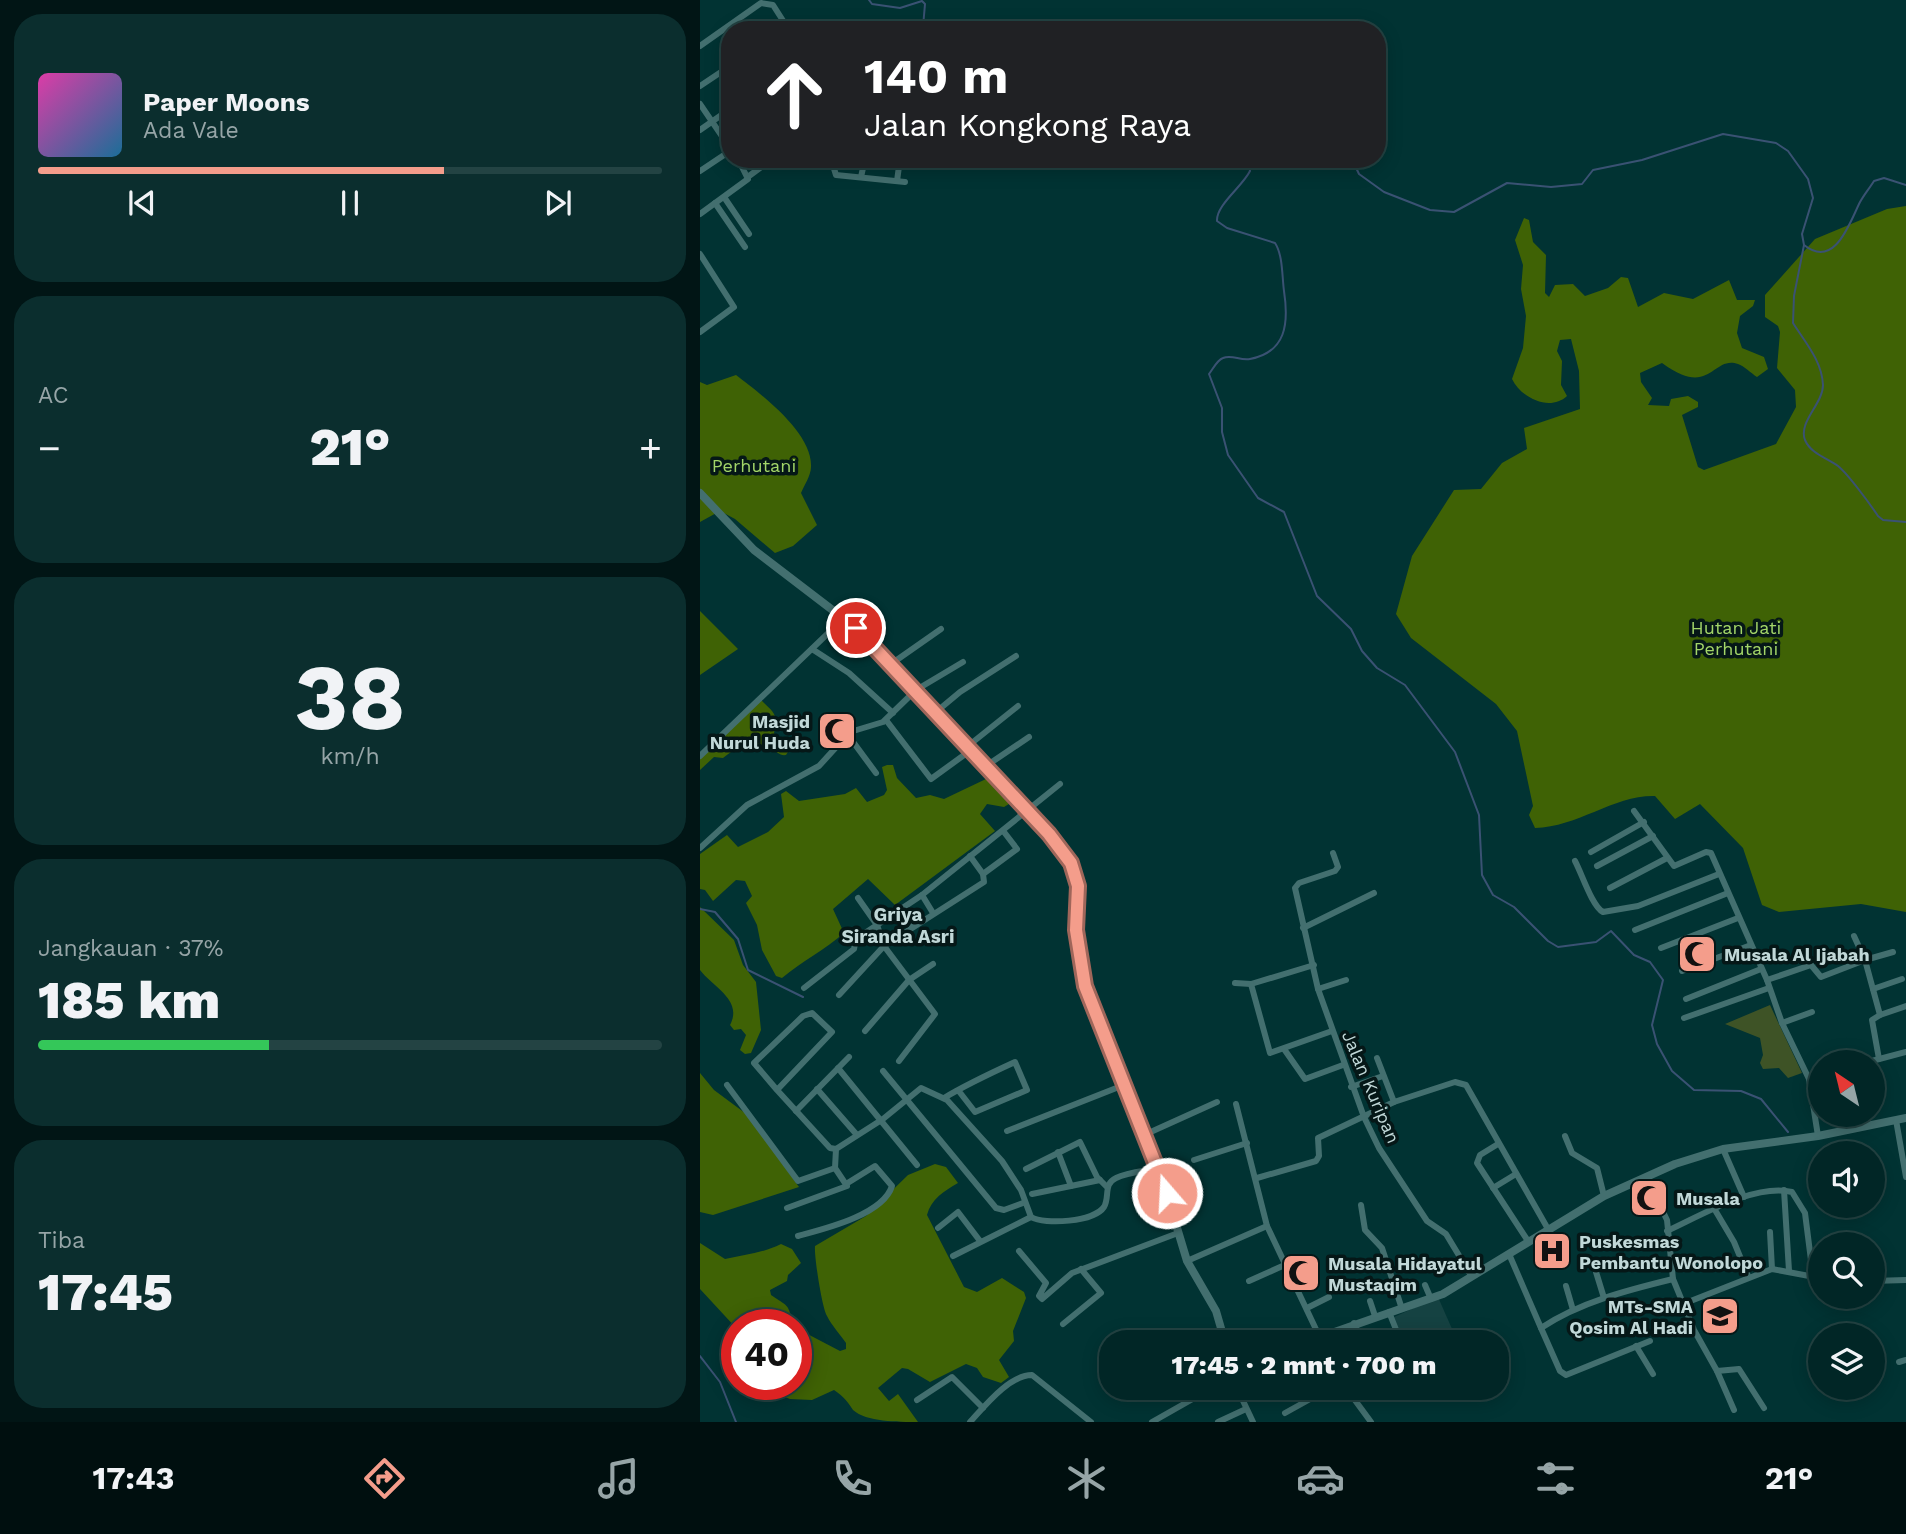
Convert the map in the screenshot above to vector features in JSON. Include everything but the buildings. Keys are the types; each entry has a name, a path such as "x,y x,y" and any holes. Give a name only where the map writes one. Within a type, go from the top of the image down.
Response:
{"street":[{"path":"735,21 761,3 773,5 782,21"},
{"path":"700,46 721,31"},
{"path":"700,86 721,72"},
{"path":"700,104 721,136"},
{"path":"700,130 721,116"},
{"path":"700,171 721,156"},
{"path":"744,168 749,176"},
{"path":"700,214 760,168"},
{"path":"831,168 836,175 905,182"},
{"path":"861,177 863,168"},
{"path":"897,181 899,168"},
{"path":"724,197 749,234"},
{"path":"715,203 746,247"},
{"path":"700,254 734,307 700,332"},
{"path":"700,494 754,550 845,617 1063,849 1078,886 1076,930 1085,986 1116,1068 1159,1168 1187,1261 1216,1311 1222,1330"},
{"path":"700,756 845,617"},
{"path":"891,664 941,629"},
{"path":"812,649 849,673 893,713"},
{"path":"936,712 960,692 1016,656"},
{"path":"700,848 747,805 819,766 848,735 886,720 916,690 963,662"},
{"path":"886,720 931,779 1018,706"},
{"path":"848,735 876,773"},
{"path":"986,766 1029,737"},
{"path":"804,988 854,949 856,939 922,895 1060,785"},
{"path":"1634,811 1667,858 1677,866 1710,852 1767,980 1782,1023 1808,1077"},
{"path":"1591,852 1644,822"},
{"path":"983,874 1017,849 1004,832"},
{"path":"1597,866 1653,836"},
{"name":"Jalan Kuripan","path":"1333,853 1338,867 1335,871 1299,883 1295,888 1318,989 1351,1087 1379,1148 1427,1221 1446,1234 1472,1277"},
{"path":"839,995 884,946 984,882 983,874 970,856"},
{"path":"1610,888 1667,858"},
{"path":"1575,861 1586,880 1596,907 1603,912 1638,906 1719,874"},
{"path":"1303,928 1374,893"},
{"path":"1635,930 1728,893"},
{"path":"922,895 933,913"},
{"path":"858,898 877,925 884,946 935,1014 899,1062"},
{"path":"901,908 912,926"},
{"path":"1661,948 1738,918"},
{"path":"1854,936 1865,960 1880,1015"},
{"path":"1682,971 1751,945"},
{"path":"1767,980 1811,965 1821,977 1893,952"},
{"path":"865,1031 909,981 933,964"},
{"path":"1235,983 1251,984 1314,965"},
{"path":"1686,999 1761,969"},
{"path":"1873,989 1902,979"},
{"path":"1318,989 1346,980"},
{"path":"1251,984 1266,1049 1274,1054 1332,1031"},
{"path":"1684,1018 1769,988"},
{"path":"1877,1050 1872,1020 1906,1006"},
{"path":"1782,1023 1812,1012"},
{"path":"777,1090 832,1032 812,1013 803,1016 754,1063 777,1090 830,1148 836,1149 883,1119 921,1088 946,1099 1002,1161 1021,1190 1023,1203 1031,1217 1053,1224 1098,1213 1105,1205 1107,1187 1114,1179 1159,1168"},
{"path":"1284,1049 1305,1079 1343,1065"},
{"path":"1885,1057 1906,1052"},
{"path":"796,1111 849,1057"},
{"name":"Jalan Kuripan","path":"1377,1058 1394,1102 1462,1082 1548,1228"},
{"path":"946,1099 958,1090 1015,1062 1027,1090 975,1112 958,1090"},
{"path":"838,1068 883,1119 917,1165"},
{"path":"883,1071 996,1208 1004,1210 1023,1203"},
{"path":"1351,1087 1383,1076"},
{"path":"727,1085 798,1181 835,1168"},
{"path":"1007,1131 1124,1085"},
{"path":"817,1089 857,1135"},
{"path":"1144,1135 1217,1102"},
{"path":"1257,1178 1316,1161 1319,1156 1318,1138 1394,1102"},
{"path":"1236,1104 1257,1178 1267,1226 1316,1330"},
{"path":"1885,1123 1906,1118"},
{"path":"1896,1120 1906,1175"},
{"path":"1817,1127 1818,1136"},
{"path":"1339,1330 1431,1299 1604,1196 1646,1177 1723,1149 1865,1127"},
{"path":"1565,1136 1572,1153 1597,1168 1604,1196"},
{"path":"1026,1169 1082,1143 1100,1180 1107,1187"},
{"path":"1194,1160 1247,1143"},
{"path":"1498,1144 1477,1159 1528,1241"},
{"path":"836,1149 835,1168 846,1184"},
{"path":"1723,1149 1744,1197"},
{"path":"1058,1152 1071,1186"},
{"path":"788,1208 843,1189 846,1184 876,1166 892,1185 889,1193 864,1213 798,1237"},
{"path":"1493,1188 1516,1174"},
{"path":"1646,1177 1667,1220 1673,1279 1734,1410"},
{"path":"1032,1194 1100,1180"},
{"path":"1667,1231 1744,1197 1784,1190 1798,1199 1805,1213 1808,1232"},
{"path":"1784,1190 1788,1271"},
{"path":"1362,1205 1365,1230 1382,1248 1402,1309"},
{"path":"1716,1210 1737,1248 1748,1276"},
{"path":"938,1228 958,1212 980,1241"},
{"path":"953,1256 1031,1217"},
{"path":"1157,1225 1175,1219"},
{"path":"1187,1261 1267,1226"},
{"path":"1770,1232 1772,1269"},
{"path":"1019,1251 1045,1283 1039,1296 1042,1299 1072,1273 1178,1233"},
{"path":"1509,1254 1560,1371 1566,1376 1650,1340"},
{"path":"1249,1280 1287,1264"},
{"path":"1063,1324 1101,1293 1081,1269"},
{"path":"1683,1304 1748,1276 1772,1269 1808,1275"},
{"path":"1596,1272 1604,1298"},
{"path":"1541,1328 1573,1310 1604,1298 1673,1279"},
{"path":"1885,1281 1906,1280"},
{"path":"1425,1285 1431,1299"},
{"path":"1566,1286 1573,1310"},
{"path":"1307,1308 1329,1297"},
{"path":"1370,1301 1375,1316"},
{"path":"1389,1312 1396,1330"},
{"path":"1354,1323 1357,1330"},
{"path":"1636,1346 1653,1374"},
{"path":"1717,1371 1731,1367 1742,1372 1764,1408"},
{"path":"970,1422 1022,1377 1032,1376 1091,1422"},
{"path":"917,1401 952,1377 983,1408"},
{"path":"1152,1422 1191,1400"},
{"path":"1242,1400 1254,1422"},
{"path":"1285,1413 1308,1400"},
{"path":"1355,1400 1371,1422"},
{"path":"1218,1422 1246,1409"}],"shaded area":[{"path":"1438,1297 1452,1330 1398,1330 1392,1318"}],"green space":[{"name":"Hutan Jati Perhutani","path":"1906,206 1906,912 1861,904 1779,912 1762,905 1743,848 1700,804 1675,819 1655,796 1640,797 1566,822 1535,828 1529,815 1533,806 1517,731 1496,704 1411,638 1396,614 1412,556 1454,490 1481,489 1502,463 1527,449 1524,428 1580,409 1579,371 1571,339 1560,340 1557,351 1562,361 1561,385 1567,396 1560,401 1536,401 1522,392 1512,379 1523,348 1526,316 1521,289 1523,265 1515,240 1524,218 1529,220 1533,242 1546,255 1545,293 1549,297 1555,285 1573,284 1585,296 1608,288 1621,277 1628,278 1638,307 1664,293 1693,299 1729,280 1737,300 1755,300 1753,306 1740,316 1737,333 1742,348 1764,357 1768,369 1757,377 1740,365 1729,363 1701,377 1678,373 1662,363 1640,373 1641,382 1652,398 1648,405 1669,406 1671,399 1688,396 1698,402 1698,407 1682,415 1698,467 1704,470 1776,444 1796,407 1795,390 1777,368 1780,332 1778,326 1765,317 1765,295 1815,239 1887,209"},
{"name":"Perhutani","path":"736,375 784,415 804,441 809,454 811,470 801,493 817,525 793,546 775,553 735,519 720,511 700,522 700,382 707,385"},
{"path":"700,611 738,649 700,675"},
{"path":"760,699 774,714 774,733 788,752 786,755 746,745 723,758 714,757 700,770 700,755"},
{"path":"893,765 897,778 916,798 930,795 944,799 986,779 1009,804 1004,807 987,804 980,814 995,831 895,905 868,879 833,909 844,933 782,978 776,976 762,950 757,925 746,903 752,896 745,881 736,880 713,901 705,890 700,889 700,854 727,835 738,847 768,832 784,817 781,794 786,791 799,801 845,794 856,788 867,802 884,795 887,790 882,767"},
{"path":"700,907 734,940 743,965 756,982 761,1030 751,1053 745,1054 740,1050 746,1035 741,1029 734,1030 730,1025 733,1008 730,1001 700,970"},
{"path":"1770,1005 1802,1073 1788,1078 1779,1068 1763,1069 1760,1063 1763,1055 1760,1038 1725,1024"},
{"path":"700,1073 714,1090 749,1116 799,1187 713,1215 700,1212"},
{"path":"935,1164 946,1167 958,1183 935,1200 927,1215 964,1287 977,1292 1002,1278 1024,1292 1026,1298 1013,1331 1014,1341 999,1360 1009,1377 1001,1383 983,1377 977,1368 966,1364 930,1382 902,1368 878,1388 889,1401 898,1394 918,1422 866,1417 853,1410 834,1390 812,1400 812,1336 840,1351 846,1349 846,1343 825,1311 815,1246 866,1216 908,1175"},
{"path":"700,1243 725,1259 760,1252 781,1244 792,1249 801,1263 788,1275 787,1281 770,1290 771,1295 788,1309 721,1309 721,1312 700,1289"}],"waterway":[{"path":"869,0 872,4 900,8 922,1 925,4 924,21"},
{"path":"1356,168 1359,174 1384,192 1430,210 1454,212 1507,183 1551,187 1582,184 1593,170 1642,160 1723,134 1776,143 1788,151 1808,179 1813,198 1802,234 1804,245 1824,252 1832,248 1845,233 1874,181 1884,178 1906,185"},
{"path":"1250,168 1246,177 1225,202 1217,221 1227,228 1275,243 1281,260 1286,315 1282,335 1271,350 1250,359 1223,358 1209,374 1222,408 1222,432 1228,455 1258,498 1284,512 1317,596 1351,629 1362,651 1377,668 1405,685 1455,752 1479,815 1482,875 1493,895 1514,907 1548,941 1558,947 1596,942 1611,931 1634,955 1650,962 1663,980 1652,1025 1657,1044 1672,1071 1694,1090 1741,1091 1761,1099 1788,1132"},
{"path":"1804,245 1794,296 1793,323 1820,368 1823,385 1805,426 1805,440 1815,452 1842,470 1878,516 1883,520 1906,522"},
{"path":"700,909 715,912 738,939 748,970 803,997"},
{"path":"700,1356 720,1382 736,1422"}],"place":[{"name":"Masjid Nurul Huda","path":"837,731"},
{"name":"Musala Al Ijabah","path":"1697,954"},
{"name":"Musala","path":"1649,1198"},
{"name":"Puskesmas Pembantu Wonolopo","path":"1552,1251"},
{"name":"Musala Hidayatul Mustaqim","path":"1301,1273"},
{"name":"MTs-SMA Qosim Al Hadi","path":"1720,1316"}],"district":[{"name":"Griya Siranda Asri","path":"898,925"}],"route":[{"path":"856,628 1063,849 1071,863 1078,886 1076,930 1085,986 1096,1020 1167,1193"}]}
